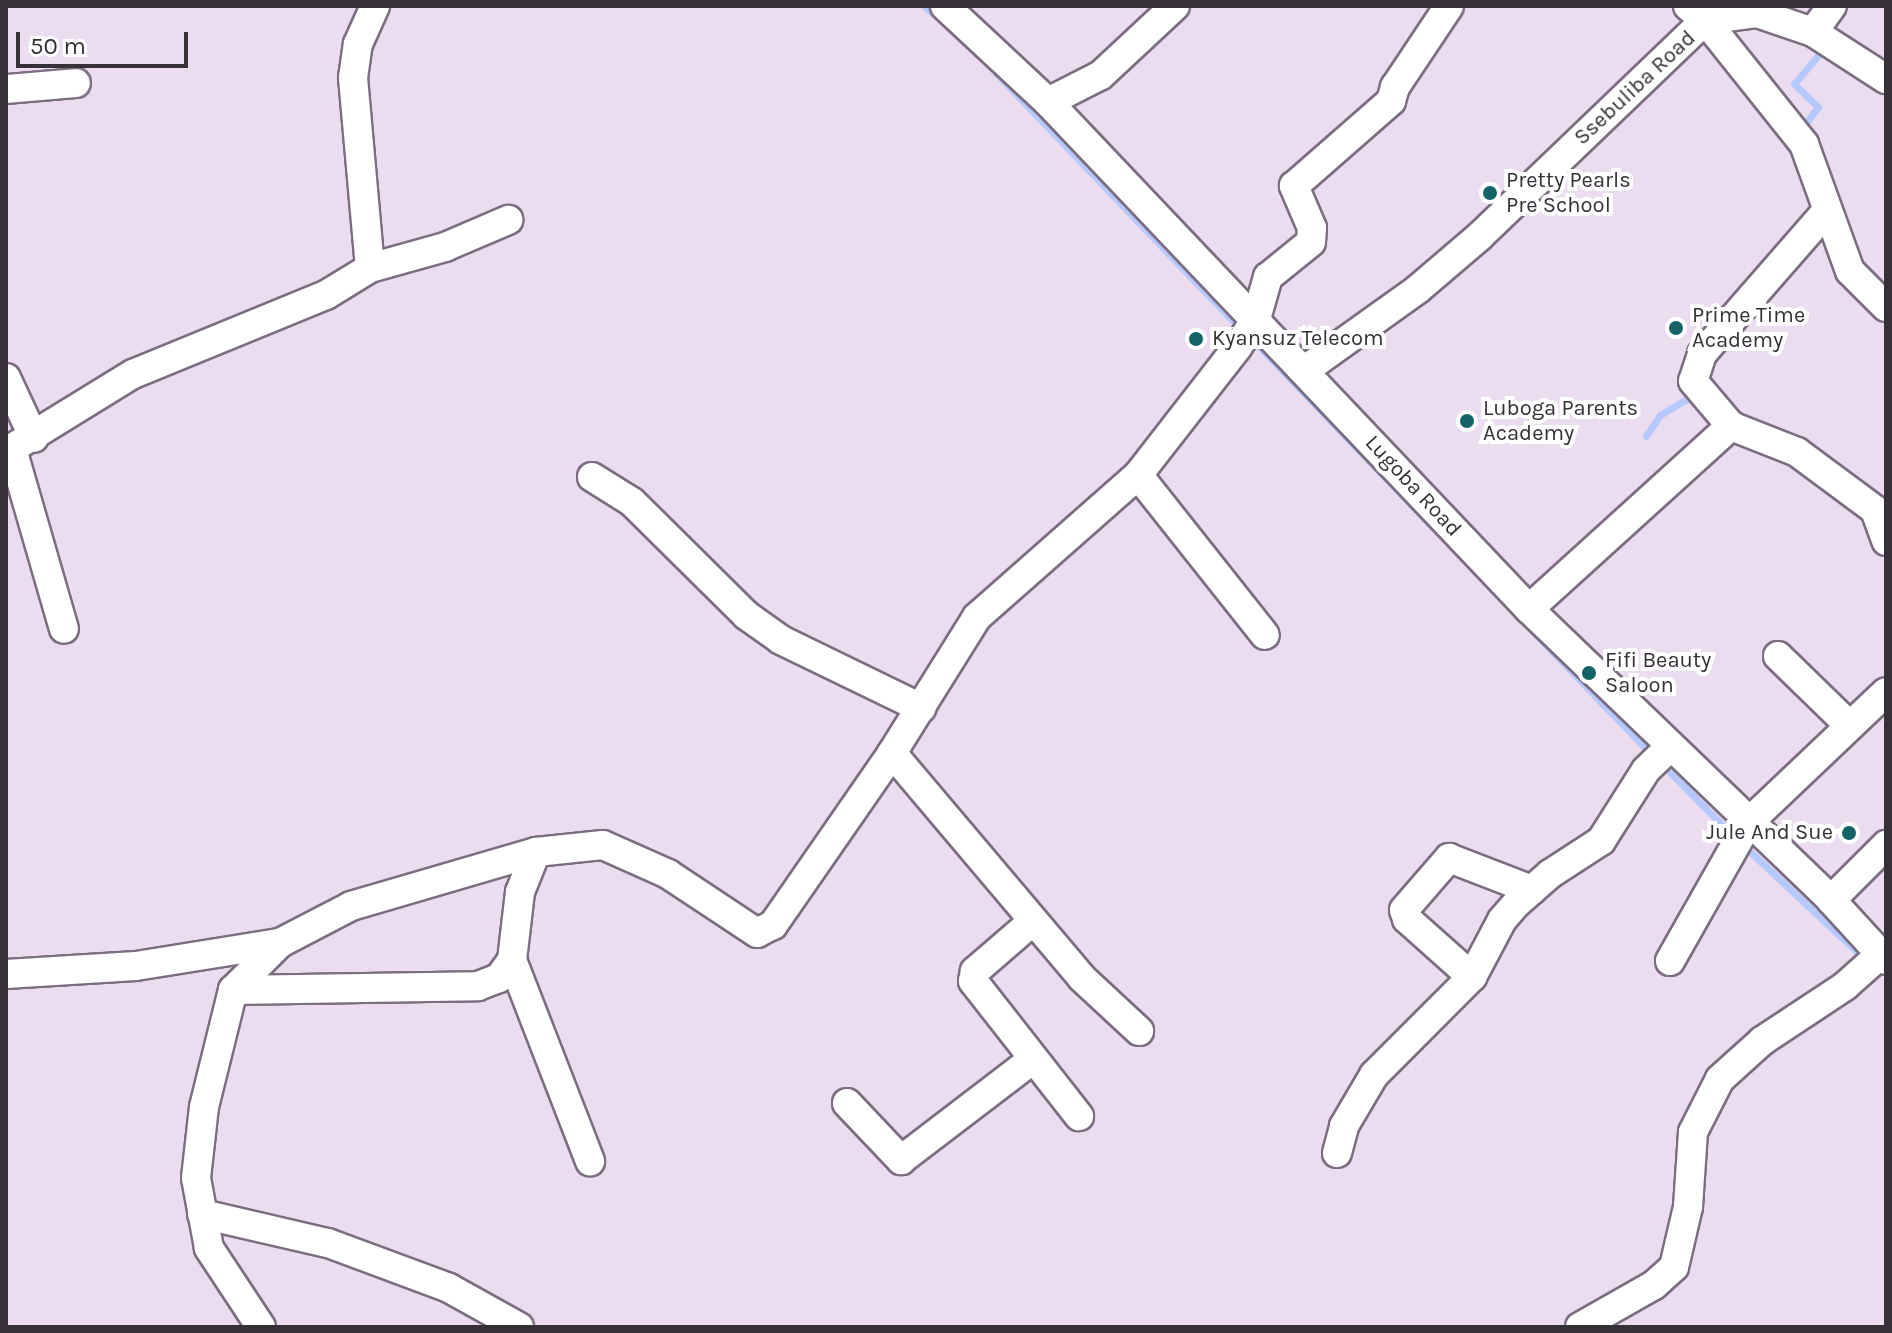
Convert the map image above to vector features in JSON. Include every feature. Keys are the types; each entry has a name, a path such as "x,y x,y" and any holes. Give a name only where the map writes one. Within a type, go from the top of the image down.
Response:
{"street":[{"path":"370,268 353,78 358,44 375,6"},
{"name":"Lugoba Road","path":"945,6 1048,102 1529,609 1831,900 1883,958"},
{"path":"1048,102 1101,75 1175,6"},
{"path":"261,1327 209,1248 196,1178 199,1143 221,1024 233,990 280,943 351,906 536,852 603,845 668,874 757,933 789,908 989,603 1138,475 1256,319 1268,277 1311,242 1312,228 1294,186 1391,101 1395,87 1449,6"},
{"path":"1813,32 1832,6"},
{"path":"1696,13 1759,9 1813,32 1886,79"},
{"path":"1696,13 1804,144 1825,213 1850,271 1886,307"},
{"name":"Ssebuliba Road","path":"1305,370 1418,289 1480,236 1696,13"},
{"path":"6,89 76,83"},
{"path":"1825,213 1702,354 1693,381 1731,426 1797,452 1880,505 1886,541"},
{"path":"17,446 133,374 326,295 370,268 445,247 508,220"},
{"path":"6,378 17,446 64,629"},
{"path":"1529,609 1731,426"},
{"path":"1138,475 1265,635"},
{"path":"592,477 632,502 769,632 921,708"},
{"path":"1778,656 1850,726"},
{"path":"1670,961 1748,823 1886,692"},
{"path":"1337,1153 1344,1126 1374,1075 1472,977 1502,920 1532,890 1601,841 1646,770 1670,747"},
{"path":"892,753 1082,978 1139,1031"},
{"path":"1831,900 1886,845"},
{"path":"536,852 520,892 512,960 590,1161"},
{"path":"1472,977 1407,919 1404,910 1449,858 1532,890"},
{"path":"1033,921 972,977 1032,1060 1079,1116"},
{"path":"6,974 136,966 280,943"},
{"path":"1580,1327 1668,1276 1674,1267 1688,1207 1693,1132 1720,1079 1762,1041 1883,958"},
{"path":"233,990 478,986 499,978 512,960"},
{"path":"847,1103 901,1160 1032,1060"},
{"path":"202,1214 328,1243 449,1288 519,1327"}],"waterway":[{"path":"924,6 941,20"},
{"path":"1801,129 1818,107 1794,84 1825,47"},
{"path":"996,73 1242,330"},
{"path":"1251,338 1653,756"},
{"path":"1646,436 1660,415 1695,394"},
{"path":"1662,764 1732,835"},
{"path":"1744,846 1866,960"}],"place":[{"name":"Pretty Pearls Pre School","path":"1490,193"},
{"name":"Prime Time Academy","path":"1676,328"},
{"name":"Kyansuz Telecom","path":"1196,339"},
{"name":"Luboga Parents Academy","path":"1467,421"},
{"name":"Fifi Beauty Saloon","path":"1589,673"},
{"name":"Jule And Sue","path":"1849,833"}]}
